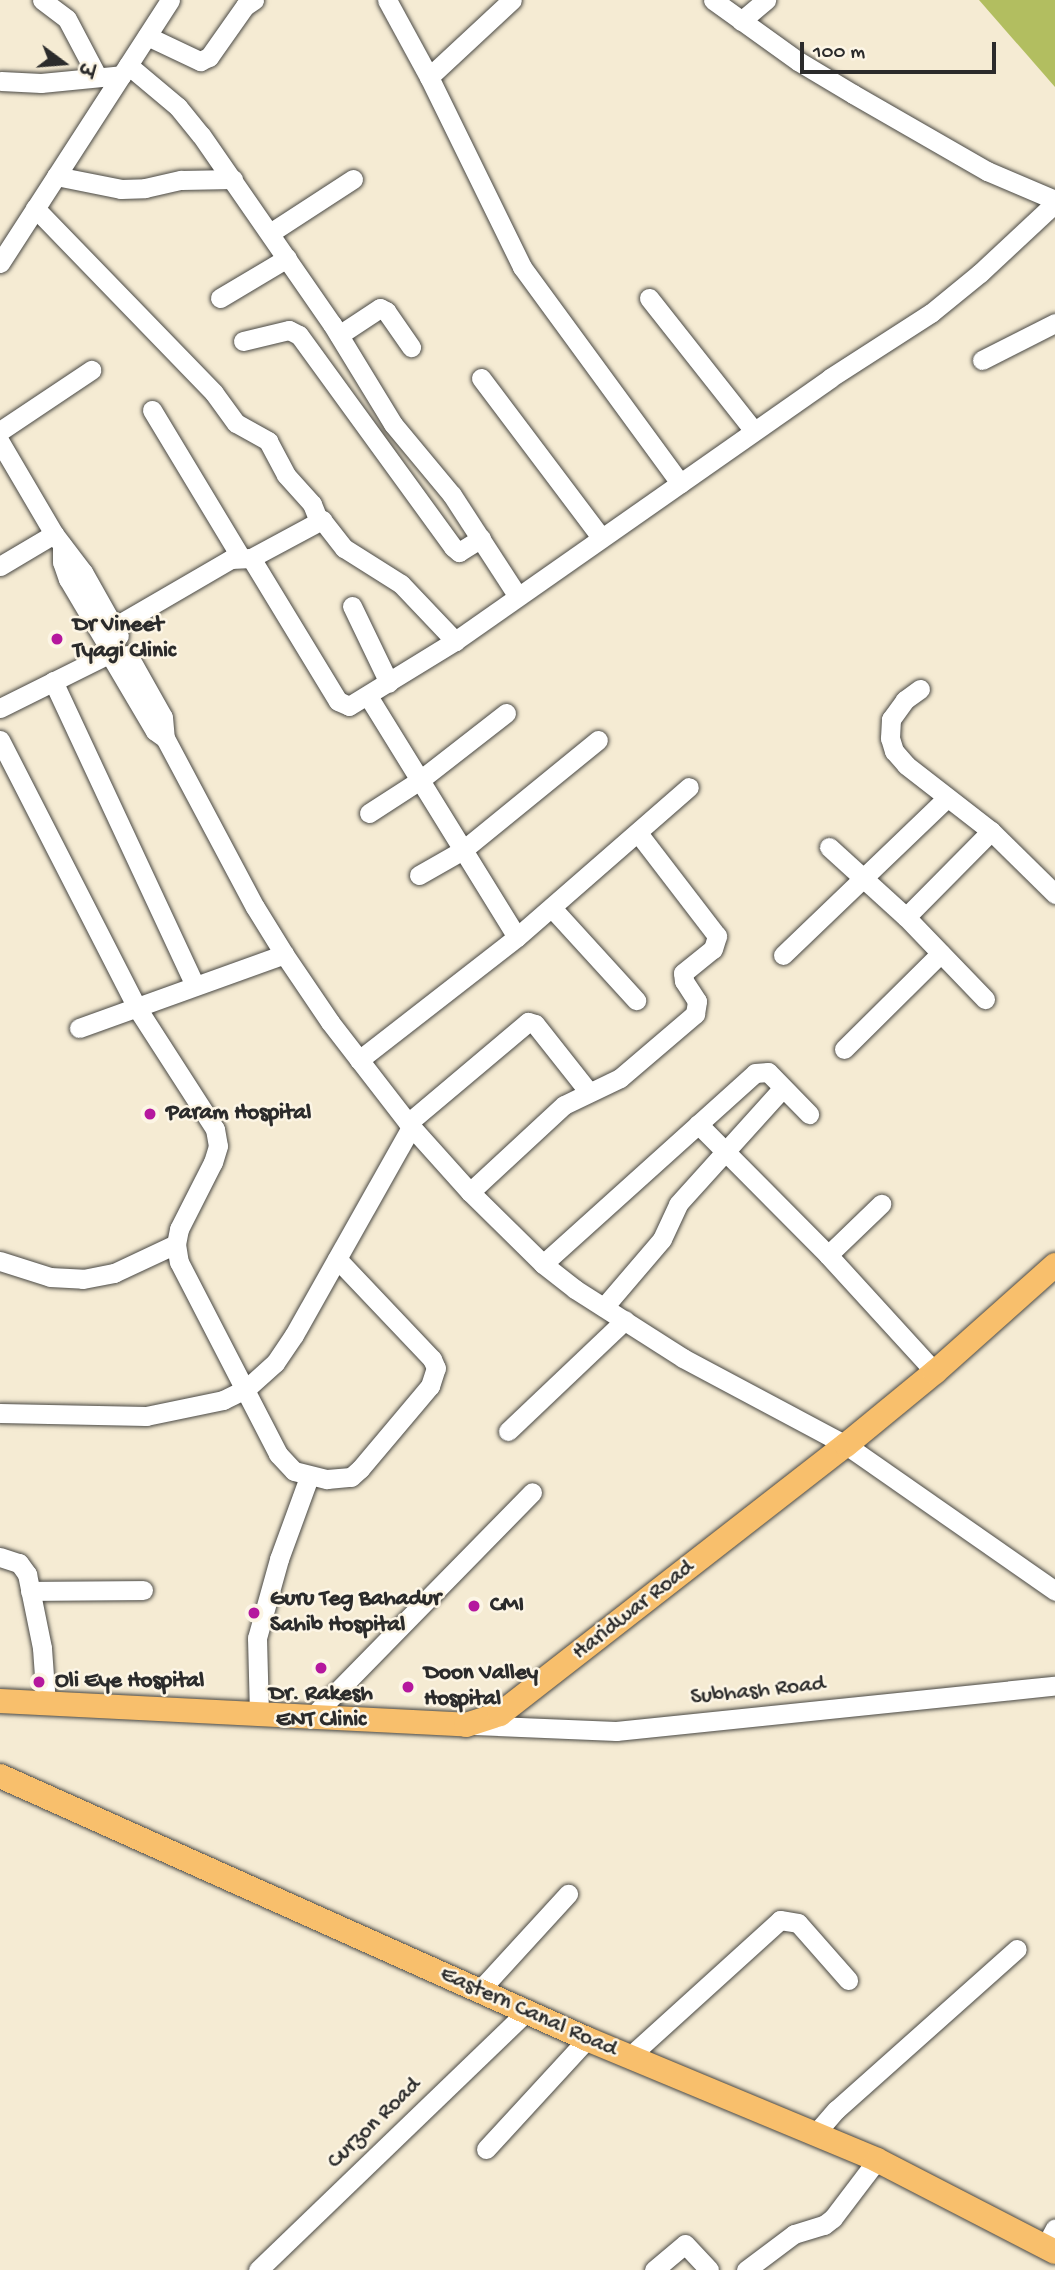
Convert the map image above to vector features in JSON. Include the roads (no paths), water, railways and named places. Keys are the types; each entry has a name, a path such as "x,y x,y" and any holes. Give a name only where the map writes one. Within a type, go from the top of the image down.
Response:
{"main road":[{"name":"Haridwar Road","path":"0,1701 466,1725 500,1714 935,1372 1055,1265"},
{"name":"Eastern Canal Road","path":"4,1780 587,2039 877,2160 1052,2242"}],"street":[{"path":"42,0 67,19 97,76"},
{"path":"0,263 170,0"},
{"path":"147,36 200,61 209,57 245,6 254,0"},
{"path":"387,0 429,77 522,267 680,483"},
{"path":"429,77 512,0"},
{"path":"741,21 766,0"},
{"path":"152,410 338,701 349,706 455,641 754,430 953,296 1055,202 987,171 798,61 720,3"},
{"path":"1,81 41,83 125,70 191,121 339,335 393,424 452,495 517,595"},
{"path":"57,176 121,189 145,188 181,180 233,179"},
{"path":"270,233 353,179"},
{"path":"36,208 214,393 236,423 268,441 286,475 312,504 319,521"},
{"path":"220,298 287,258"},
{"path":"649,298 754,430"},
{"path":"339,335 380,308 386,311 411,347"},
{"path":"982,360 1055,323"},
{"path":"243,341 289,330 299,335 453,547 459,552 481,538"},
{"path":"0,432 91,370"},
{"path":"481,378 601,537"},
{"path":"0,442 58,540 83,572 115,646 163,717 165,738 255,907 284,954 409,1125 470,1192 542,1264 604,1307 683,1358 846,1444 1055,1591"},
{"path":"0,708 115,646 245,557 319,521 326,523 344,548 401,584 455,641"},
{"path":"0,566 58,540"},
{"path":"352,606 389,683"},
{"path":"53,681 194,984"},
{"path":"920,689 905,700 891,719 890,738 894,751 906,765 991,831 1055,894"},
{"path":"368,696 517,937"},
{"path":"369,813 419,780 506,713"},
{"path":"0,740 137,1008 215,1129 218,1146 213,1162 184,1216 176,1244 179,1262 285,1464 309,1477 342,1479 360,1469 430,1386 436,1368 432,1359 337,1259"},
{"path":"419,875 463,850 598,740"},
{"path":"359,1060 517,937 689,787"},
{"path":"783,955 947,798"},
{"path":"906,917 991,831"},
{"path":"470,1192 564,1104 620,1078 691,1019 697,1001 684,981 683,973 713,949 718,940 638,833"},
{"path":"829,846 906,917 985,999"},
{"path":"552,908 636,1000"},
{"path":"844,1049 941,953"},
{"path":"79,1028 194,984 284,954"},
{"path":"0,1413 146,1416 214,1403 246,1390 261,1378 281,1353 337,1259 409,1125 521,1024 535,1024 588,1091"},
{"path":"542,1264 760,1070 768,1072 809,1114"},
{"path":"604,1307 662,1239 678,1204 782,1089"},
{"path":"698,1124 828,1255 935,1372"},
{"path":"828,1255 881,1204"},
{"path":"0,1261 50,1277 83,1279 114,1273 176,1244"},
{"path":"508,1431 625,1320"},
{"path":"260,1714 257,1638 279,1559 309,1477"},
{"path":"313,1716 532,1492"},
{"path":"0,1557 24,1567 42,1648 46,1704"},
{"path":"30,1591 143,1590"},
{"name":"Subhash Road","path":"466,1725 616,1731 1055,1686"},
{"path":"479,1991 568,1894"},
{"path":"629,2057 780,1920 798,1923 848,1980"},
{"path":"815,2134 836,2110 1017,1949"},
{"name":"Curzon Road","path":"258,2270 527,2012"},
{"path":"486,2149 587,2039"},
{"path":"746,2270 794,2234 824,2225 877,2160"},
{"path":"654,2270 685,2244 709,2270"}],"place":[{"name":"Dr Vineet Tyagi Clinic","path":"57,639"},
{"name":"Param Hospital","path":"150,1114"},
{"name":"CMI","path":"474,1606"},
{"name":"Guru Teg Bahadur Sahib Hospital","path":"254,1613"},
{"name":"Dr. Rakesh ENT Clinic","path":"321,1668"},
{"name":"Oli Eye Hospital","path":"39,1682"},
{"name":"Doon Valley Hospital","path":"408,1687"}]}
